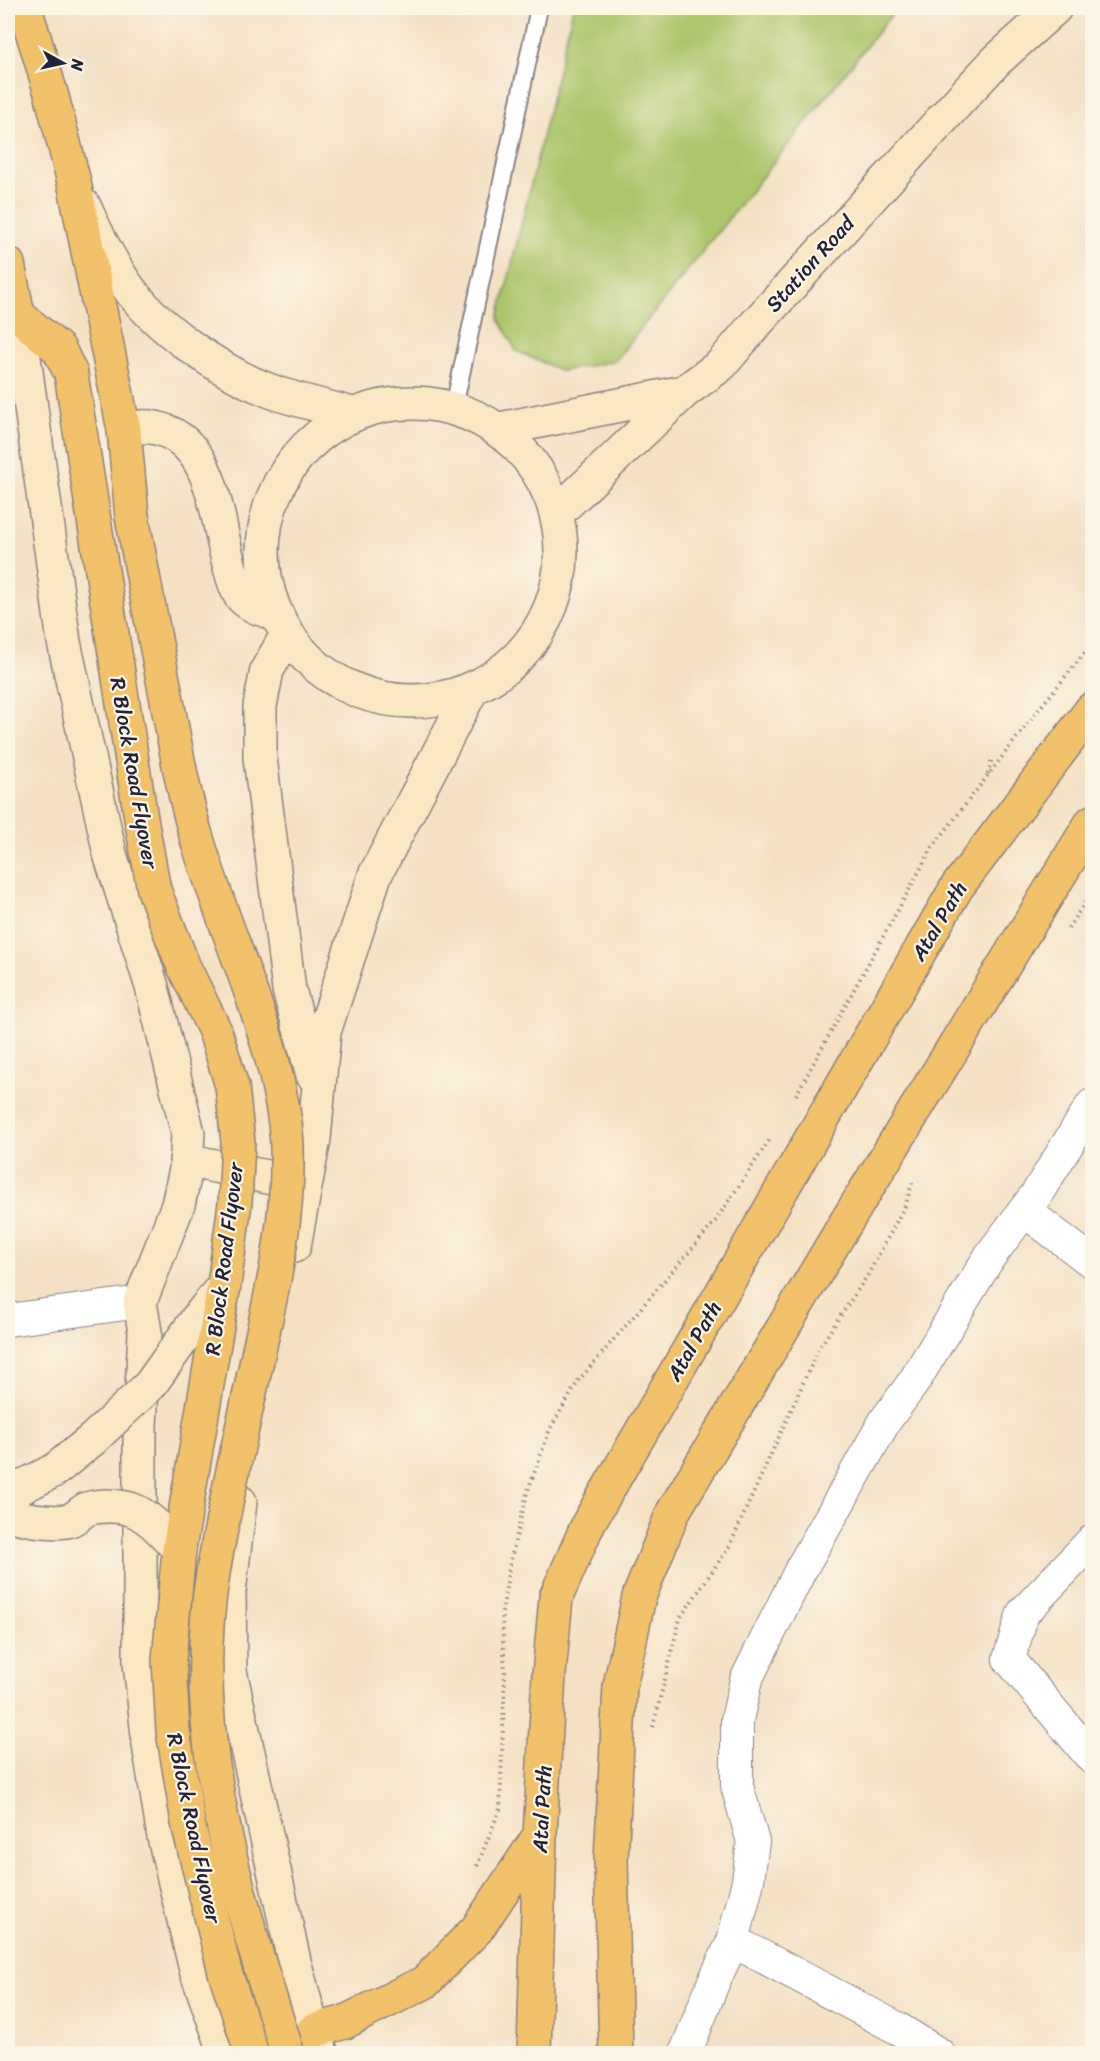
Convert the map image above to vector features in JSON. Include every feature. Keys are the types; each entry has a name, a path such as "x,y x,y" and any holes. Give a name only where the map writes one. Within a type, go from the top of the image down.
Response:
{"main road":[{"name":"R Block Road Flyover","path":"25,8 51,93 74,182 124,430 132,516 179,766 214,895 262,1024 279,1090 287,1140 287,1199 279,1259 212,1577 206,1658 208,1730 223,1823 258,1964 288,2054"},
{"name":"Station Road","path":"558,512 684,392 721,366 768,310 996,61 1055,8"},
{"path":"74,182 98,236 126,285 160,322 216,365 268,390 352,414"},
{"path":"8,264 18,315 64,642 110,854 152,987 188,1133 178,1205 140,1302 145,1332 140,1426 140,1663 149,1745 164,1837 196,1970 226,2054"},
{"name":"R Block Road Flyover","path":"18,315 59,349 71,374 154,890 183,964 215,1031 232,1086 238,1142 235,1203 224,1285 179,1549 169,1660 173,1731 195,1850 225,1972 252,2054"},
{"path":"500,429 684,392"},
{"path":"124,430 149,426 166,431 184,441 201,462 214,496 226,554 241,595 282,625 323,674 369,697 421,703 471,691 529,649 560,584 558,512 536,465 500,429 454,407 402,401 352,414 312,440 283,477 266,522 264,569 282,625 267,670 260,706 260,758 289,990 318,1092"},
{"path":"471,691 375,875 324,1032 314,1139 290,1271 239,1507 229,1592 230,1671 294,1962 317,2042 345,2022 425,1982 477,1929 540,1836"},
{"name":"Atal Path","path":"534,2054 540,1836 556,1597 589,1522 957,887 1092,708"},
{"path":"616,2054 611,1860 618,1709 620,1686 639,1597 673,1512 845,1224 1092,822"},
{"path":"186,1160 305,1185"},
{"path":"8,1494 55,1470 93,1439 150,1385 224,1285"},
{"path":"8,1513 40,1521 69,1521 88,1509 109,1507 132,1510 156,1525 179,1549"},
{"path":"181,1909 277,1887"}],"street":[{"path":"685,2054 714,1981 733,1941 748,1881 753,1842 737,1786 737,1720 746,1680 801,1569 885,1421 913,1383 990,1256 1024,1211 1092,1104"},
{"path":"1024,1211 1092,1260"},
{"path":"8,1320 140,1302"},
{"path":"1092,1541 1023,1613 1009,1659 1092,1758"},
{"path":"733,1941 897,2028 939,2054"}],"lane":[{"path":"454,407 539,8"}],"path":[{"path":"987,777 992,757"},
{"path":"1067,930 1092,892"},
{"path":"652,1730 680,1618 729,1547 819,1348 869,1273 906,1204 915,1174"}],"green space":[{"path":"573,8 897,8 615,361 562,371 516,351 499,318"}]}
